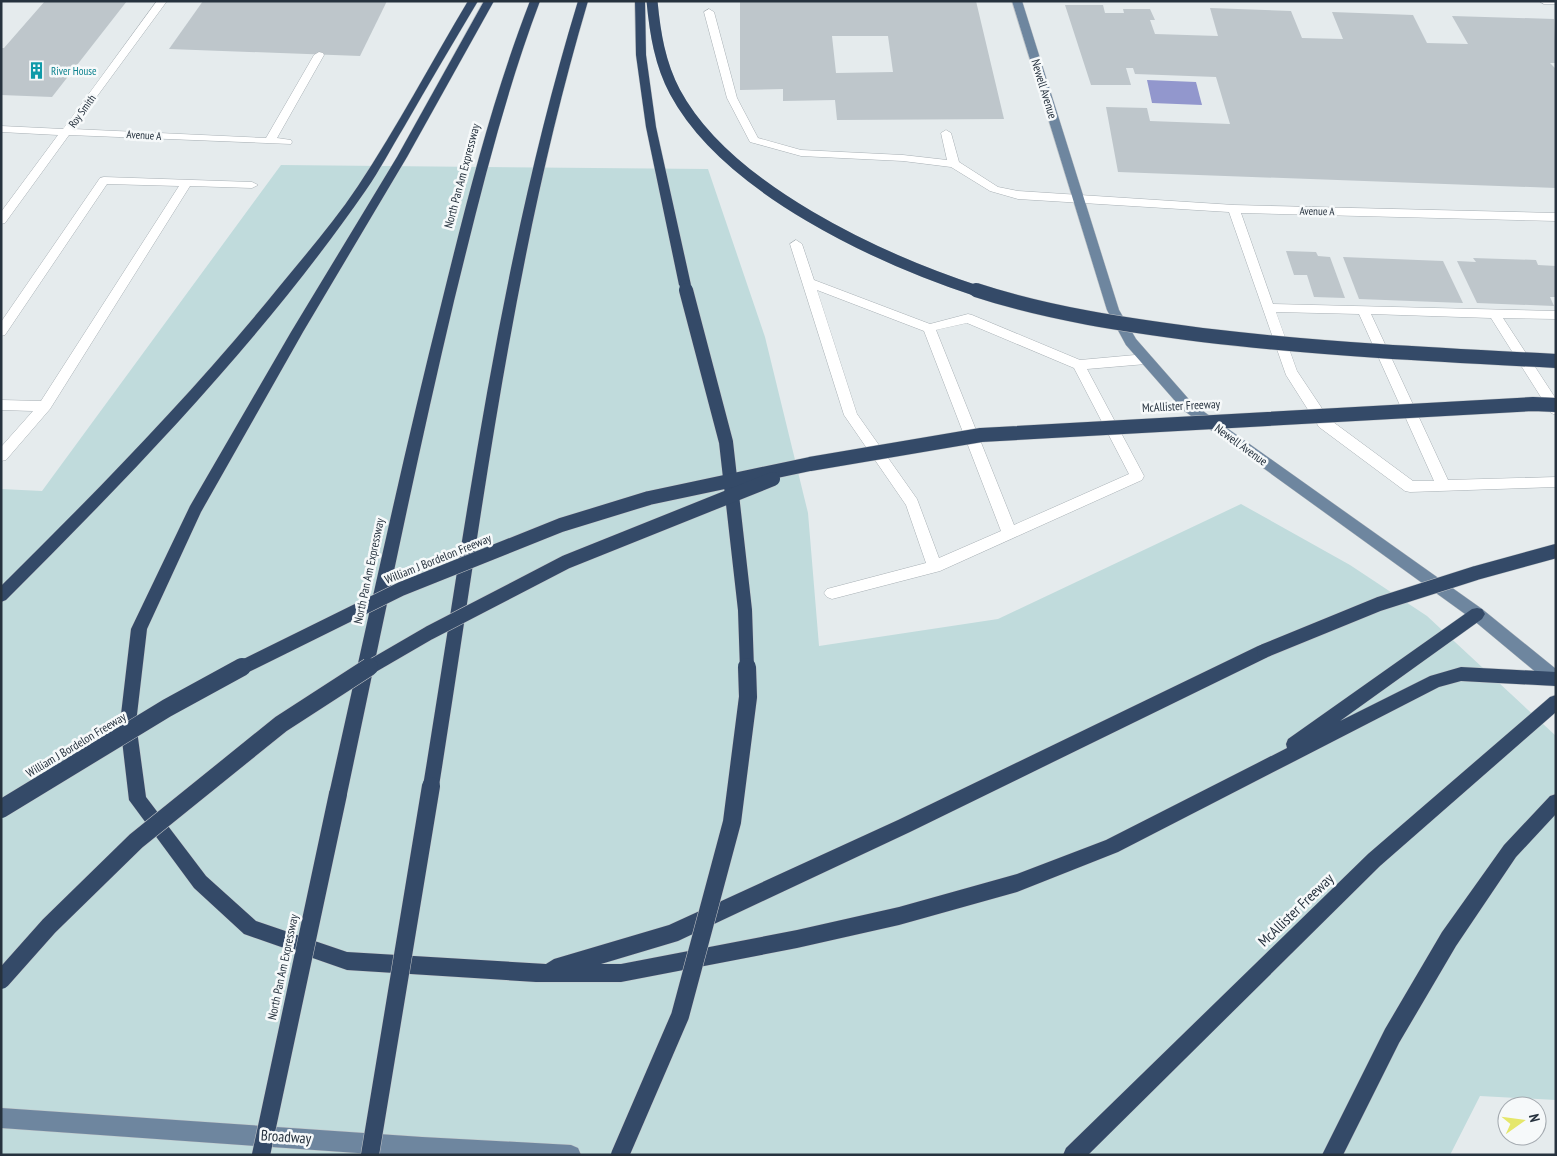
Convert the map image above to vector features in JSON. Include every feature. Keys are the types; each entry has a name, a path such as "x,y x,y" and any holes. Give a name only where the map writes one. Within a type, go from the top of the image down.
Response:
{"highway":[{"path":"1,596 79,518 171,421 252,328 335,226 363,187 473,1"},
{"path":"489,1 402,157 297,332 195,510 139,629 128,723 138,800 200,882 250,928 347,961 536,973 621,973 899,916 1017,883 1112,846 1436,681 1461,674 1556,679"},
{"name":"North Pan Am Expressway","path":"261,1155 431,371 484,159 524,26 535,1"},
{"path":"370,1155 510,299 540,158 565,59 583,1"},
{"path":"620,1155 680,1016 732,822 748,698 745,610 726,442 685,285 651,127 641,55 640,1"},
{"path":"652,1 658,52 667,78 682,105 710,140 736,164 765,186 843,235 942,278 986,294 1029,305 1085,318 1157,329 1271,343 1556,361"},
{"name":"McAllister Freeway","path":"810,464 981,435 1533,404 1556,405"},
{"path":"1,980 49,926 136,840 280,724 356,675 429,633 566,562 810,464"},
{"name":"William J Bordelon Freeway","path":"1,809 59,772 259,658 401,589 561,526 649,498 810,464"},
{"path":"536,973 670,934 904,826 1264,650 1379,604 1476,573 1556,551"},
{"path":"1250,775 1477,614"},
{"name":"McAllister Freeway","path":"1073,1155 1374,860 1556,702"},
{"path":"1332,1155 1392,1036 1450,939 1510,851 1556,802"}],"main road":[{"name":"Newell Avenue","path":"1017,1 1113,310 1131,342 1188,407 1477,614 1556,679"},
{"name":"Broadway","path":"1,1118 422,1147 570,1155"}],"street":[{"name":"Roy Smith","path":"1,220 162,1"},
{"path":"1544,1 1556,2"},
{"path":"709,12 732,98 754,140 801,153 903,158 954,164 946,133"},
{"path":"270,141 319,54"},
{"name":"Avenue A","path":"1,129 287,142"},
{"name":"Avenue A","path":"954,164 994,189 1018,195 1234,209 1556,217"},
{"path":"1,332 104,180 252,185"},
{"path":"1,456 45,406 186,183"},
{"path":"1234,209 1291,372 1324,423 1410,487 1556,482"},
{"path":"796,244 851,415 912,503 935,567"},
{"path":"807,282 929,328 968,318 1079,365 1146,359"},
{"path":"1268,308 1556,315"},
{"path":"1363,310 1444,487"},
{"path":"1494,313 1556,410"},
{"path":"929,328 1010,534"},
{"path":"832,593 935,567 1137,476 1079,365"},
{"path":"1,405 45,406"}],"shaded area":[{"path":"281,165 708,169 765,337 808,513 819,646 998,619 1241,504 1350,565 1427,616 1556,736 1556,1100 1547,1100 1547,1096 1480,1096 1450,1155 1,1155 1,489 42,491"}],"water":[{"path":"1147,80 1196,82 1202,105 1152,103"}],"building":[{"name":"River House","path":"45,1 127,1 52,97 1,95 1,48 4,48"},
{"path":"203,1 387,1 360,56 169,49"},
{"path":"740,1 976,1 1004,119 837,120 835,100 783,101 783,89 740,90","holes":["832,36 888,36 893,72 836,73"]},
{"path":"1065,5 1103,5 1105,13 1124,13 1123,9 1150,9 1155,20 1150,20 1155,34 1218,36 1210,8 1291,11 1302,38 1343,39 1332,12 1413,15 1427,43 1468,44 1452,16 1554,19 1556,63 1550,63 1556,69 1556,188 1118,172 1106,107 1147,108 1150,121 1230,124 1216,77 1135,74 1133,68 1126,68 1131,85 1091,85"},
{"path":"1286,251 1316,252 1318,256 1330,257 1345,298 1314,297 1307,275 1294,275"},
{"path":"1343,257 1443,261 1463,303 1359,299"},
{"path":"1473,258 1536,260 1538,265 1556,266 1556,297 1550,297 1554,306 1477,303 1457,261 1476,262"}],"place":[{"name":"River House","path":"37,71"}]}
